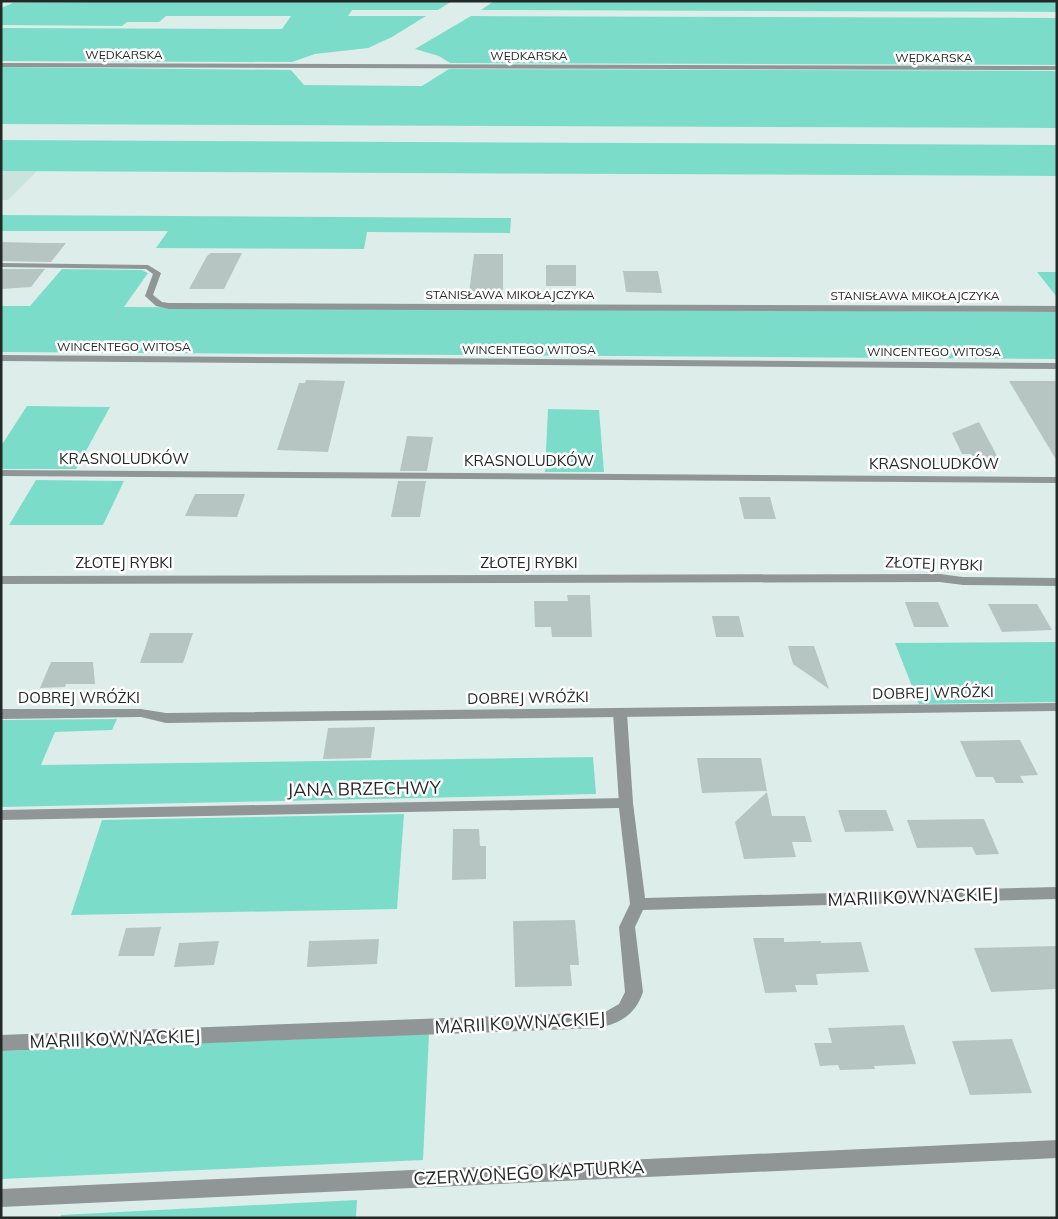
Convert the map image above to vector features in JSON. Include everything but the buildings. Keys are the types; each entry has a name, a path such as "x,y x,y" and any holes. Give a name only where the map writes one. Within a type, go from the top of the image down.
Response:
{"street":[{"name":"WĘDKARSKA","path":"1,65 1057,68"},
{"name":"STANISŁAWA MIKOŁAJCZYKA","path":"1,265 148,267 157,273 149,296 159,304 169,306 1057,309"},
{"name":"WINCENTEGO WITOSA","path":"1,358 1057,366"},
{"name":"KRASNOLUDKÓW","path":"1,473 1057,480"},
{"name":"ZŁOTEJ RYBKI","path":"1,580 940,578 963,581 1057,582"},
{"name":"DOBREJ WRÓŻKI","path":"1,714 141,713 166,718 1057,707"},
{"path":"620,713 626,803 638,904"},
{"name":"JANA BRZECHWY","path":"1,816 626,803"},
{"name":"MARII KOWNACKIEJ","path":"1,1043 607,1020 623,1012 632,1002 634,992 627,927 638,904 1057,893"},
{"name":"CZERWONEGO KAPTURKA","path":"1,1198 1057,1149"}],"shaded area":[{"path":"1,171 37,171 8,200 1,200"}],"green space":[{"path":"452,1 438,10 352,10 348,16 426,16 392,37 368,48 315,54 292,62 1,61 1,28 282,29 291,16 166,16 159,22 127,22 122,26 1,25 1,8 13,3"},
{"path":"494,1 1057,1 1057,12 481,10"},
{"path":"471,16 1057,18 1057,65 450,63 439,56 415,49"},
{"path":"1,67 291,70 304,85 422,86 449,69 1057,71 1057,128 1,124"},
{"path":"1,140 1057,145 1057,176 1,171"},
{"path":"1,215 511,218 510,233 367,232 364,249 156,248 168,231 1,231"},
{"path":"62,269 142,270 148,273 124,307 1057,312 1057,359 1,352 1,306 30,306"},
{"path":"1037,272 1057,272 1057,297"},
{"path":"27,406 110,407 76,469 1,469 1,446"},
{"path":"548,409 599,410 604,472 545,472"},
{"path":"36,480 124,481 103,525 9,525"},
{"path":"1057,642 1057,702 919,704 895,643"},
{"path":"117,719 112,730 55,732 41,765 593,757 596,794 1,807 1,720"},
{"path":"404,814 397,909 71,915 102,820"},
{"path":"429,1034 423,1160 1,1179 1,1051"},
{"path":"357,1200 356,1218 60,1218 61,1215"}]}
